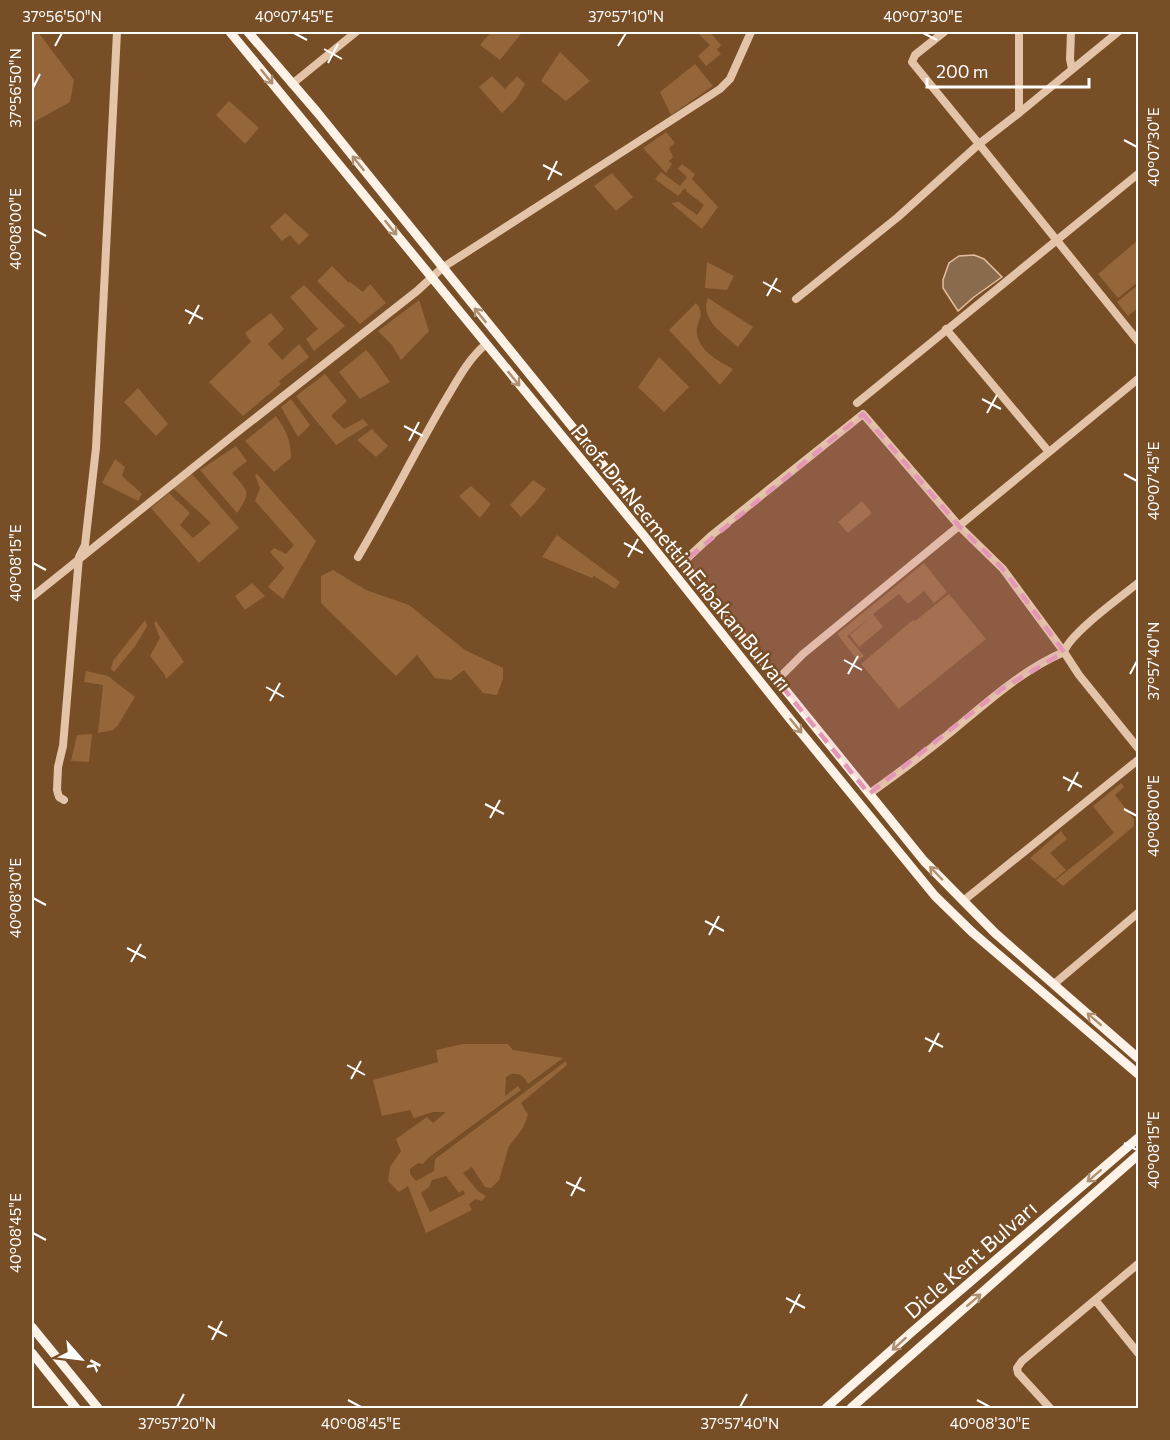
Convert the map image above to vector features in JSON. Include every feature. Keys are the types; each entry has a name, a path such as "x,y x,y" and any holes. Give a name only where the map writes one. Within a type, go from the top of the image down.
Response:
{"main road":[{"name":"Prof. Dr. Necmettin Erbakan Bulvarı","path":"230,32 645,537 834,774 935,896 972,932 1138,1074"},
{"name":"Prof. Dr. Necmettin Erbakan Bulvarı","path":"248,32 924,861 994,933 1138,1058"},
{"name":"Dicle Kent Bulvarı","path":"826,1408 1138,1138"},
{"name":"Dicle Kent Bulvarı","path":"851,1408 1138,1155"},
{"path":"32,1327 98,1408"},
{"path":"32,1353 76,1408"}],"street":[{"path":"64,801 59,797 57,779 66,714 79,557 85,545 96,448 117,32"},
{"path":"292,84 356,32"},
{"path":"32,597 79,557 417,291 442,268 720,89 730,79 751,32"},
{"path":"944,32 915,55 912,62 1138,341"},
{"path":"1019,32 1019,113"},
{"path":"1071,32 1072,69"},
{"path":"796,299 898,217 979,144 1118,32"},
{"path":"857,403 1138,174"},
{"path":"946,329 1049,452"},
{"path":"358,557 414,453 473,354 486,344"},
{"path":"777,680 803,654 1138,379"},
{"path":"682,563 721,528 863,414 960,527 1003,569 1079,675 1138,748"},
{"path":"870,795 1002,689 1046,659 1064,652 1070,641 1138,583"},
{"path":"963,901 1138,760"},
{"path":"1054,984 1138,913"},
{"path":"1050,1408 1018,1373 1017,1368 1022,1361 1138,1264"},
{"path":"1096,1301 1138,1353"}],"highlighted area":[{"path":"863,414 960,527 1003,569 1064,652 1002,689 869,794 682,563"}],"shaded area":[{"path":"32,32 38,32 74,80 70,102 32,123"},
{"path":"491,32 521,34 500,60 480,45"},
{"path":"697,32 710,32 721,45 717,50 721,54 706,66 698,56 710,45"},
{"path":"560,52 590,81 566,101 541,81"},
{"path":"695,64 713,86 671,115 660,92"},
{"path":"492,76 505,89 517,76 525,84 516,99 502,113 479,87"},
{"path":"229,101 259,128 245,144 216,115"},
{"path":"666,132 675,143 669,148 673,157 669,161 672,164 666,173 643,148"},
{"path":"682,164 695,174 692,179 718,207 702,229 671,203 679,202 697,215 704,205 685,188 678,196 655,179 661,172 680,186 687,177 678,169"},
{"path":"612,173 633,197 616,211 594,186"},
{"path":"285,213 309,235 299,245 290,235 282,241 270,227"},
{"path":"1138,240 1138,282 1118,298 1098,274"},
{"path":"974,255 984,259 1002,277 958,311 943,288 943,280 949,263 959,256"},
{"path":"707,262 734,276 727,290 705,288"},
{"path":"332,266 349,283 363,292 370,284 386,303 360,324 317,281"},
{"path":"304,285 345,326 314,351 306,339 318,329 290,297"},
{"path":"1137,286 1138,308 1128,316 1117,302"},
{"path":"708,298 753,327 738,347 714,326 707,313"},
{"path":"419,300 429,331 401,360 392,345 378,331"},
{"path":"696,303 701,311 697,334 702,346 711,355 733,369 720,385 669,330"},
{"path":"271,313 284,329 268,344 282,360 299,344 309,357 279,381 281,384 243,416 209,382 251,342 245,333"},
{"path":"366,350 390,382 360,399 339,372"},
{"path":"659,357 689,387 664,412 638,387"},
{"path":"325,374 347,401 331,416 344,429 363,419 368,425 336,445 296,396"},
{"path":"138,388 168,424 156,436 124,402"},
{"path":"291,399 310,425 298,437 281,407"},
{"path":"276,416 287,436 291,458 274,472 245,441"},
{"path":"372,429 388,446 376,457 357,440"},
{"path":"236,446 247,461 232,473 246,492 245,500 237,513 200,470"},
{"path":"115,459 125,467 122,476 142,494 138,501 102,483"},
{"path":"192,474 239,528 199,563 151,508 169,493 190,513 180,525 193,538 211,523 173,488"},
{"path":"257,474 316,541 283,599 268,587 284,568 270,552 274,548 286,554 294,545 255,501 260,488 255,475"},
{"path":"533,480 546,489 521,517 510,505"},
{"path":"471,486 491,504 480,518 459,496"},
{"path":"862,501 872,513 848,533 838,522"},
{"path":"557,535 620,582 615,589 594,576 592,578 542,557"},
{"path":"924,563 947,592 934,603 924,591 908,604 899,594 873,614 883,627 859,647 850,635 872,616 847,636 864,656 858,661 837,634"},
{"path":"333,570 366,590 409,605 465,650 503,668 503,679 497,695 483,693 464,670 451,680 435,678 417,655 396,676 321,603 321,576"},
{"path":"252,583 265,596 245,610 235,596"},
{"path":"949,594 986,639 899,709 861,664 913,620 915,621"},
{"path":"145,620 147,626 136,645 114,672 111,669 113,661"},
{"path":"156,621 184,662 166,679 150,656 160,638 154,623"},
{"path":"86,671 108,676 135,697 113,730 98,733 103,685 84,682"},
{"path":"92,734 89,762 71,761 77,735"},
{"path":"1121,783 1124,787 1115,795 1134,819 1134,826 1063,886 1056,880 1114,833 1093,806"},
{"path":"1061,831 1067,839 1050,853 1066,870 1055,879 1030,858"},
{"path":"463,1044 508,1044 513,1050 563,1058 528,1084 519,1075 511,1074 506,1077 505,1096 518,1086 521,1090 423,1164 418,1163 410,1169 410,1174 416,1181 434,1171 435,1159 566,1061 567,1065 521,1103 528,1115 523,1128 509,1146 499,1180 491,1188 485,1187 472,1167 463,1173 478,1191 486,1196 482,1201 476,1199 469,1204 472,1210 426,1233 408,1186 399,1192 388,1181 390,1167 401,1151 396,1139 427,1117 433,1123 446,1112 433,1112 414,1118 410,1110 382,1116 373,1080 438,1062 436,1050","holes":["446,1176 459,1193 463,1190 465,1194 430,1212 421,1193 429,1187 432,1180"]}]}
